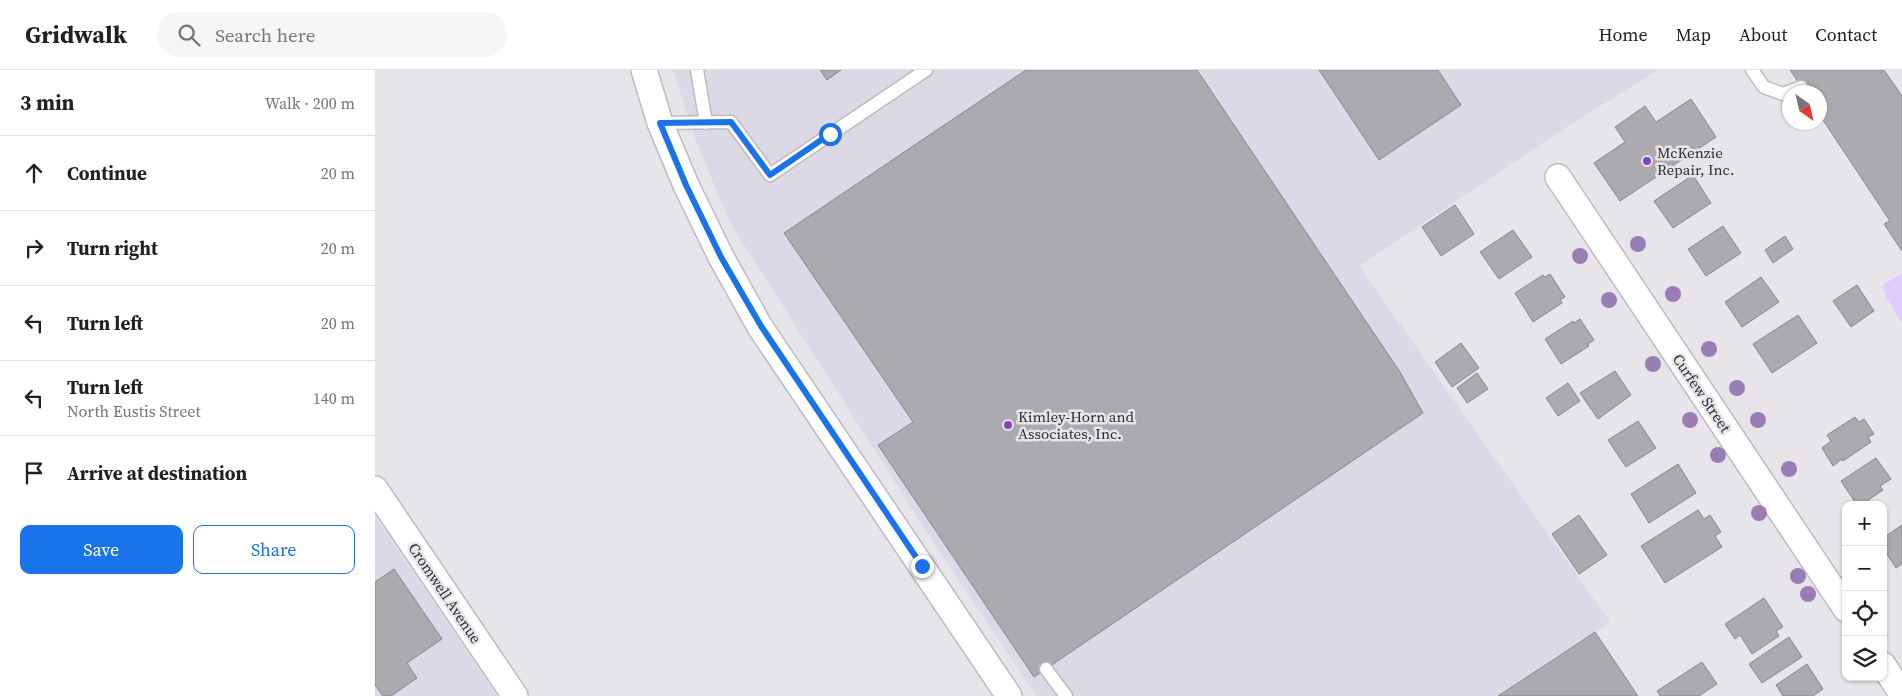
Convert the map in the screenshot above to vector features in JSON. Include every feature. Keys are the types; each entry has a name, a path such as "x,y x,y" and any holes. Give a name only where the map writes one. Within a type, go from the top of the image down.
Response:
{"street":[{"path":"644,70 660,123 686,185 721,257 761,326 1002,689"},
{"name":"Curfew Street","path":"1558,177 1842,603"},
{"name":"Cromwell Avenue","path":"375,489 515,696"},
{"path":"1887,672 1902,694"}],"lane":[{"path":"697,70 705,123"},
{"path":"660,123 731,122 770,175 926,70"},
{"path":"1752,70 1764,87 1782,94"},
{"path":"1046,669 1066,696"}],"shaded area":[{"path":"673,70 1658,70 1565,128 1359,266 1610,622 1498,696 1037,696 933,542 729,221 696,141"},
{"path":"1902,273 1902,323 1886,297 1883,285"},
{"path":"375,516 497,696 375,696"}],"building":[{"path":"820,70 841,70 827,80"},
{"path":"1026,70 1197,70 1400,372 1423,413 1034,677 878,445 913,422 784,233"},
{"path":"1319,70 1438,70 1461,105 1379,160"},
{"path":"1790,70 1884,70 1902,96 1902,251 1884,224 1890,221 1827,126 1827,85 1800,85"},
{"path":"1691,99 1716,137 1620,201 1594,163 1625,142 1615,127 1645,106 1656,122"},
{"path":"1693,175 1711,203 1673,228 1654,201"},
{"path":"1455,205 1474,234 1441,256 1422,227"},
{"path":"1723,226 1741,253 1706,276 1688,249"},
{"path":"1513,230 1532,257 1499,279 1480,252"},
{"path":"1785,236 1793,249 1773,263 1765,250"},
{"path":"1550,274 1565,297 1560,300 1562,303 1533,322 1515,293 1543,275 1545,277"},
{"path":"1761,277 1779,302 1742,327 1725,302"},
{"path":"1857,285 1874,311 1851,327 1833,301"},
{"path":"1798,315 1817,343 1772,373 1753,344"},
{"path":"1580,319 1594,340 1588,344 1589,346 1561,364 1545,339 1573,321 1574,323"},
{"path":"1461,343 1479,368 1452,387 1435,362"},
{"path":"1615,371 1631,395 1598,419 1580,393"},
{"path":"1477,373 1488,389 1467,403 1457,388"},
{"path":"1568,383 1580,401 1558,416 1546,398"},
{"path":"1855,417 1859,422 1864,419 1874,434 1868,437 1871,442 1833,466 1822,448 1831,441 1827,435"},
{"path":"1638,421 1656,448 1626,467 1608,440"},
{"path":"1876,458 1891,479 1880,486 1883,490 1867,501 1854,501 1841,481"},
{"path":"1678,464 1696,493 1649,523 1631,494"},
{"path":"1698,510 1704,519 1710,515 1721,532 1715,536 1722,547 1665,583 1641,546"},
{"path":"1579,515 1607,555 1579,574 1552,534"},
{"path":"1902,525 1902,564 1896,568 1887,554 1887,535"},
{"path":"394,569 442,639 407,663 417,678 391,696 383,696 375,685 375,582"},
{"path":"1764,598 1783,627 1776,631 1779,636 1752,654 1740,635 1735,639 1725,624"},
{"path":"1595,632 1638,696 1498,696 1553,660"},
{"path":"1789,637 1802,657 1762,683 1749,664"},
{"path":"1702,662 1717,684 1699,696 1660,696 1657,691"},
{"path":"1807,664 1823,689 1813,696 1783,696 1776,685"}],"place":[{"name":"McKenzie Repair, Inc.","path":"1647,161"},
{"name":"Kimley-Horn and Associates, Inc.","path":"1008,425"}],"route":[{"path":"830,134 770,175 731,122 660,123 686,185 721,257 761,326 922,566"}]}
